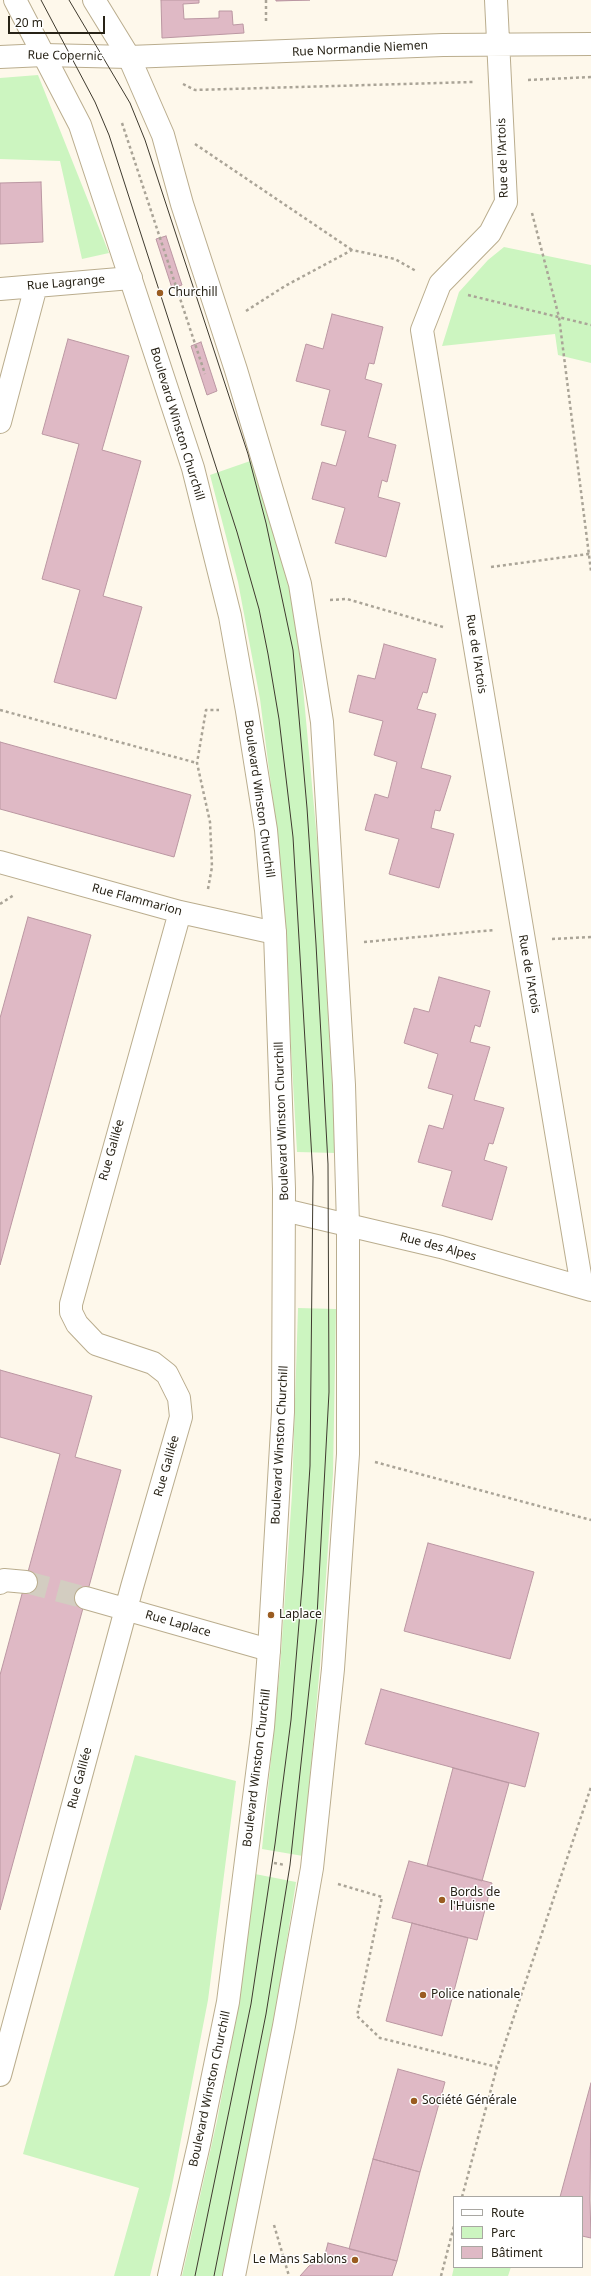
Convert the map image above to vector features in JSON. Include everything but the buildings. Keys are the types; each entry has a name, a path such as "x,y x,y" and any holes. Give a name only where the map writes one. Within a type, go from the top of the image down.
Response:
{"street":[{"name":"Boulevard Winston Churchill","path":"15,0 80,125 193,468 230,616 247,711 266,830 275,933 284,1210 283,1412 263,1727 228,2002 199,2144 169,2276"},
{"path":"94,0 129,57 158,121 298,576 322,722 344,1085 348,1225 348,1454 333,1669 312,1868 284,2026 234,2276"},
{"name":"Rue de l'Artois","path":"496,0 506,202 490,233 440,284 422,330 524,940 586,1288"},
{"name":"Rue Normandie Niemen","path":"129,57 443,45 591,44"},
{"name":"Rue Copernic","path":"0,57 44,55 129,57"},
{"name":"Rue Lagrange","path":"0,289 131,278"},
{"path":"0,422 36,286"},
{"name":"Rue Flammarion","path":"0,862 180,912 275,933"},
{"name":"Rue Galilée","path":"0,2075 126,1609 178,1428 181,1407 177,1391 167,1374 153,1363 96,1344 77,1324 71,1312 70,1304 180,912"},
{"name":"Rue des Alpes","path":"284,1210 441,1247 586,1288"},
{"path":"0,1583 4,1580 26,1582"},
{"name":"Rue Laplace","path":"86,1598 269,1650"}],"path":[{"path":"182,84 195,90 591,77"},
{"path":"158,121 352,250 394,259 440,284 459,292 591,325"},
{"path":"122,123 208,381"},
{"path":"506,202 531,206 559,317 591,571"},
{"path":"222,326 285,286 352,250"},
{"path":"462,571 590,555"},
{"path":"303,602 347,599 442,627 472,628"},
{"path":"0,710 197,763"},
{"path":"204,917 212,859 210,822 197,763 206,710 247,711"},
{"path":"335,945 493,930 524,940 591,937"},
{"path":"348,1454 591,1520"},
{"path":"462,2196 496,2067 591,1787"},
{"path":"246,1860 312,1868 328,1881 382,1897 357,2016 380,2038 496,2067"},
{"path":"440,2276 453,2230"}],"green space":[{"path":"38,75 109,253 82,259 60,161 0,159 0,78"},
{"path":"504,247 591,265 591,363 558,355 555,334 442,346 459,292 488,260"},
{"path":"256,459 287,574 299,644 320,872 336,1153 297,1152 285,944 274,809 260,699 238,582 210,475"},
{"path":"298,1308 336,1309 333,1474 320,1665 303,1856 262,1849 280,1668 292,1494"},
{"path":"135,1755 236,1781 208,2000 171,2191 150,2276 114,2276 139,2188 23,2154"},
{"path":"255,1874 296,1882 273,2030 224,2276 182,2276 217,2121 240,1996"},
{"path":"454,2268 511,2268 508,2276 452,2276"}],"tunnel":[{"path":"26,1582 86,1598"}],"tram line":[{"path":"41,0 95,102 109,135 237,532 259,609 268,654 279,719 293,837 313,1177 310,1466 303,1575 291,1720 275,1844 251,2004 195,2276"},
{"path":"69,0 130,103 145,140 248,454 266,523 293,650 307,808 316,944 328,1164 329,1392 317,1616 290,1865 266,2014 214,2276"}],"place":[{"name":"Churchill","path":"160,293"},
{"name":"Laplace","path":"271,1615"},
{"name":"Bords de l'Huisne","path":"442,1900"},
{"name":"Police nationale","path":"423,1995"},
{"name":"Société Générale","path":"414,2101"},
{"name":"Le Mans Sablons","path":"355,2260"}]}
